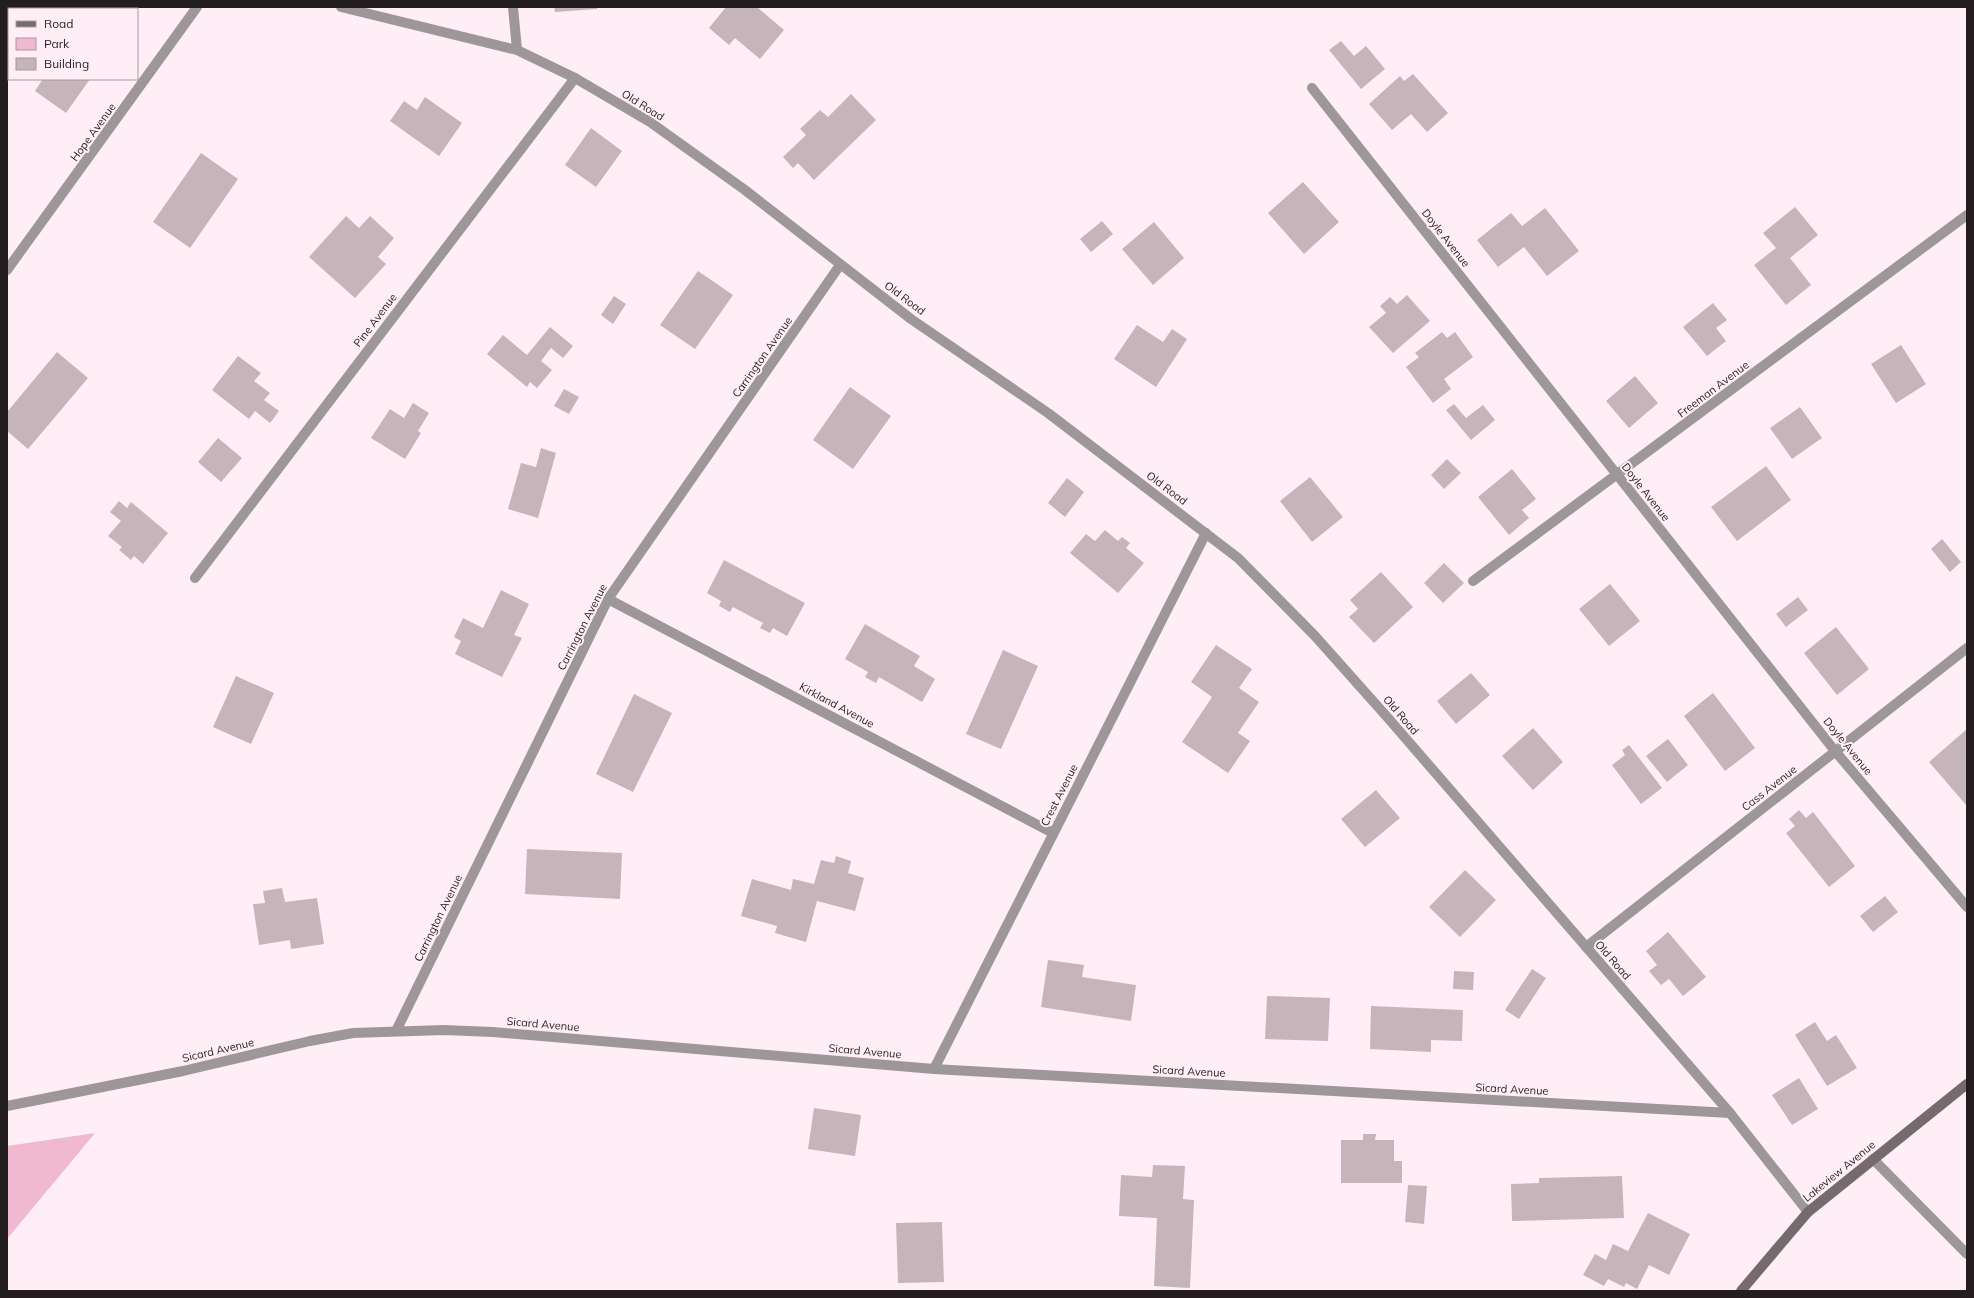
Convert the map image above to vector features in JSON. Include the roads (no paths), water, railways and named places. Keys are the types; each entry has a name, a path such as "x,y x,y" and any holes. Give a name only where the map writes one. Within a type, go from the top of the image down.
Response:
{"main road":[{"name":"Lakeview Avenue","path":"1741,1291 1808,1212 1967,1084"}],"street":[{"name":"Hope Avenue","path":"7,270 198,7"},
{"name":"Old Road","path":"341,7 517,50 575,78 650,122 745,190 840,265 912,319 1048,413 1206,532 1238,558 1315,636 1730,1113 1808,1212"},
{"path":"513,7 517,50"},
{"name":"Pine Avenue","path":"195,578 575,78"},
{"name":"Doyle Avenue","path":"1312,88 1835,751 1967,907"},
{"name":"Freeman Avenue","path":"1473,581 1967,215"},
{"name":"Carrington Avenue","path":"396,1030 608,599 840,265"},
{"name":"Crest Avenue","path":"934,1069 1206,532"},
{"name":"Kirkland Avenue","path":"608,599 1053,833"},
{"name":"Cass Avenue","path":"1586,947 1967,648"},
{"name":"Sicard Avenue","path":"7,1106 183,1071 310,1041 353,1034 396,1030 493,1032 934,1069 1730,1113"},
{"path":"1873,1159 1967,1254"}]}
